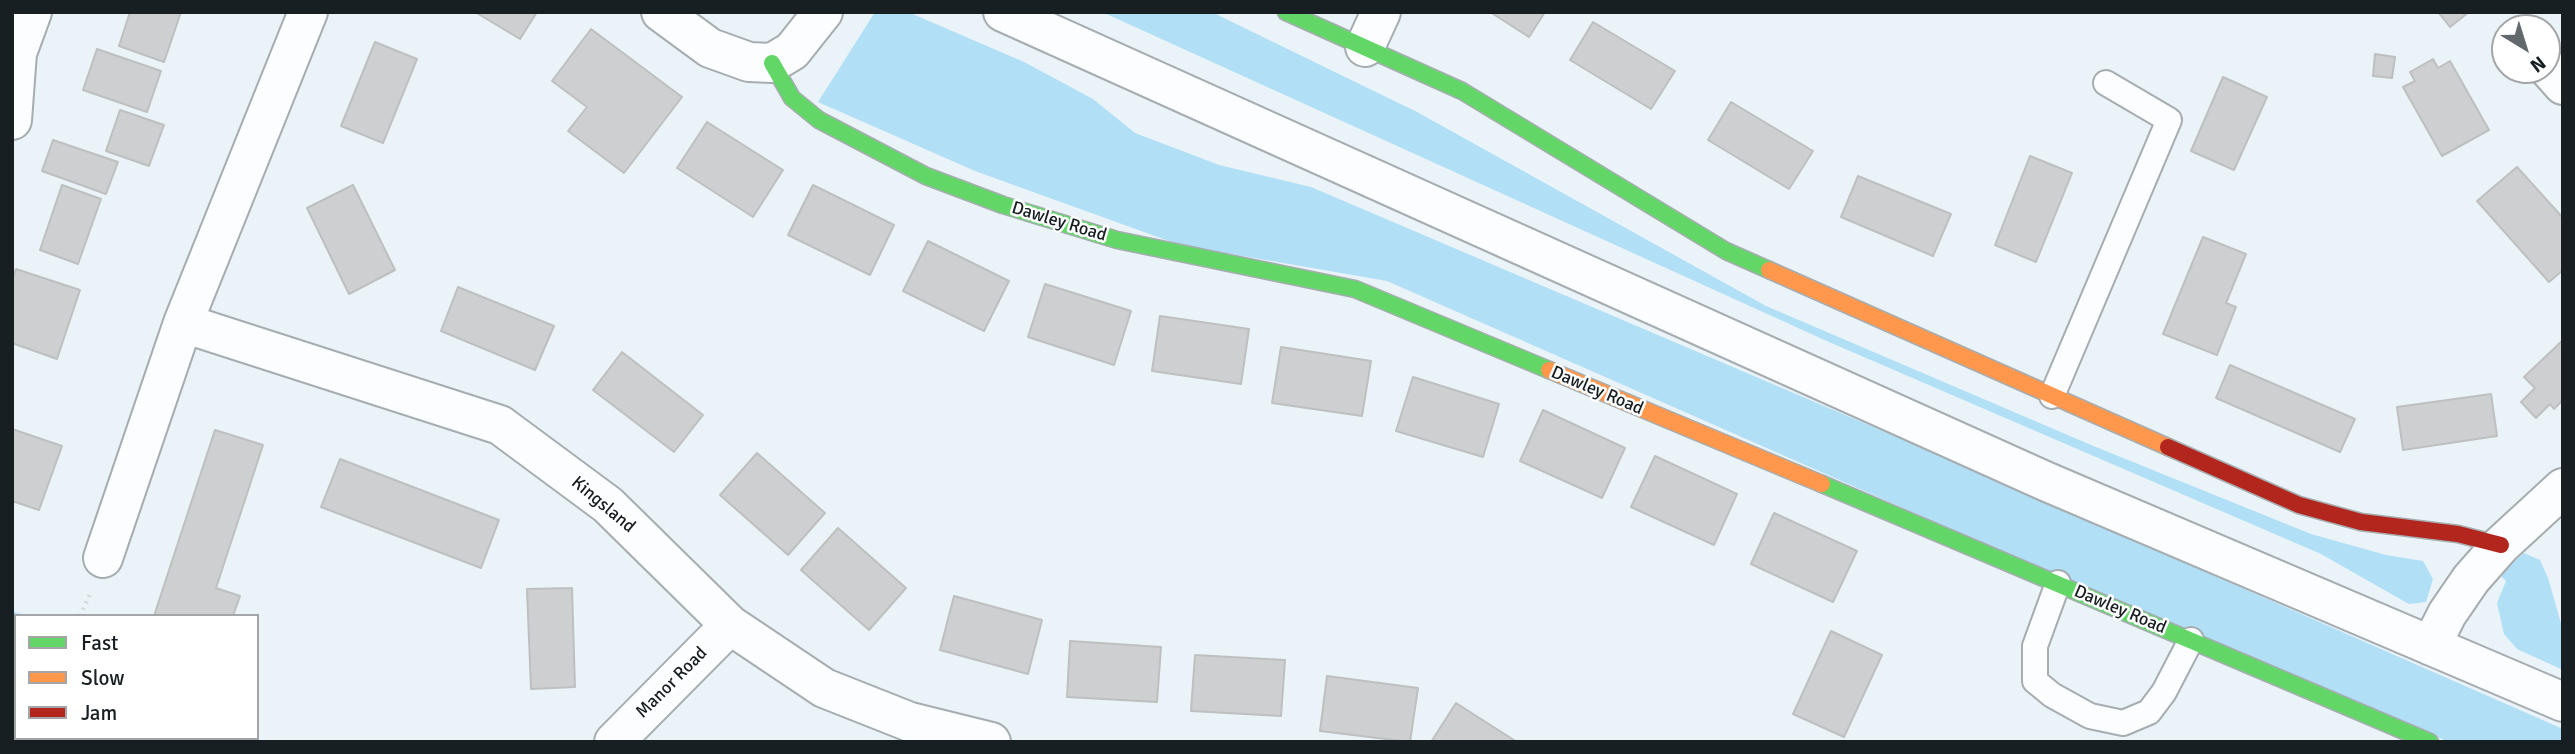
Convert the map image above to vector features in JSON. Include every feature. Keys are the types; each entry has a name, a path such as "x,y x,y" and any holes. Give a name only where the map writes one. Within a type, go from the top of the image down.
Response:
{"street":[{"path":"12,120 15,52 32,12"},
{"path":"103,558 183,323 309,12"},
{"path":"661,12 710,48 749,62 772,63 792,51 823,12"},
{"path":"1003,12 2032,475 2563,702"},
{"path":"1286,12 1462,91 1726,251 1797,285 2299,505 2361,522 2458,534 2501,545"},
{"path":"1365,47 1381,12"},
{"name":"Dawley Road","path":"772,63 792,98 819,120 926,176 1003,205 1117,240 1355,289 2430,742"},
{"name":"Kingsland","path":"183,323 500,425 608,505 730,625 824,688 911,722 992,742"},
{"path":"2431,646 2471,579 2501,545 2563,488"},
{"name":"Manor Road","path":"614,742 730,625"}],"lane":[{"path":"2052,396 2169,120 2106,83"},
{"path":"2058,583 2035,646 2035,681 2052,695 2090,716 2123,723 2149,712 2164,692 2191,640"}],"shaded area":[{"path":"875,12 908,12 1024,62 1093,99 1135,133 1219,165 1311,187 1953,461 2563,729 2563,742 2449,742 1928,519 1387,281 1180,245 975,171 818,102"},
{"path":"1102,12 1212,12 1417,112 1766,306 2091,445 2311,534 2386,555 2423,561 2433,579 2426,602 2409,604 2321,554 1829,342"},
{"path":"2524,553 2540,560 2548,578 2563,630 2563,670 2517,649 2504,634 2497,603 2506,581 2499,574"},
{"path":"12,608 16,613 23,614 14,614 12,682"}],"building":[{"path":"130,12 181,12 164,62 119,46"},
{"path":"475,12 537,12 520,39"},
{"path":"1490,12 1545,12 1529,37"},
{"path":"2438,12 2469,12 2450,27"},
{"path":"1593,22 1675,71 1651,109 1570,60"},
{"path":"591,29 682,97 624,173 568,131 587,107 552,81"},
{"path":"375,42 417,59 383,143 341,126"},
{"path":"97,49 161,71 147,112 83,90"},
{"path":"2375,54 2395,57 2392,78 2373,76"},
{"path":"2433,59 2438,68 2450,61 2489,130 2442,156 2403,87 2415,81 2410,72"},
{"path":"2223,77 2267,97 2234,170 2191,151"},
{"path":"1731,102 1813,151 1789,189 1708,140"},
{"path":"120,110 164,125 149,166 106,151"},
{"path":"707,122 783,170 753,217 677,168"},
{"path":"53,140 118,162 106,194 42,171"},
{"path":"2030,156 2072,173 2036,262 1995,245"},
{"path":"2517,167 2563,218 2563,270 2549,282 2477,201"},
{"path":"1858,176 1951,214 1933,256 1841,217"},
{"path":"62,185 101,199 78,264 40,250"},
{"path":"353,185 395,270 349,294 307,208"},
{"path":"813,185 894,225 870,275 788,235"},
{"path":"2203,237 2246,254 2226,303 2236,307 2217,355 2163,334"},
{"path":"928,241 1009,281 984,331 903,291"},
{"path":"16,269 80,290 57,359 12,343 12,280"},
{"path":"1045,284 1131,311 1114,365 1028,337"},
{"path":"458,287 554,326 535,370 441,331"},
{"path":"1160,316 1249,329 1241,384 1152,371"},
{"path":"2563,340 2563,400 2554,409 2550,404 2536,418 2521,402 2535,388 2524,377"},
{"path":"1281,347 1371,361 1362,416 1272,403"},
{"path":"622,352 703,415 674,452 593,390"},
{"path":"2230,365 2355,419 2340,452 2216,398"},
{"path":"1413,377 1499,404 1483,457 1396,431"},
{"path":"2491,394 2497,436 2403,450 2397,407"},
{"path":"1543,410 1625,448 1602,498 1520,461"},
{"path":"12,429 62,446 39,510 12,501"},
{"path":"215,430 263,445 216,588 240,596 234,614 155,614"},
{"path":"757,453 825,513 788,555 720,495"},
{"path":"1655,456 1737,494 1714,545 1631,507"},
{"path":"340,459 499,520 481,568 321,507"},
{"path":"1774,513 1857,551 1833,602 1751,564"},
{"path":"838,528 906,588 869,630 801,570"},
{"path":"572,588 575,687 531,689 527,589"},
{"path":"954,596 1042,620 1028,674 940,650"},
{"path":"1831,631 1882,655 1844,737 1793,714"},
{"path":"1070,641 1161,647 1157,702 1067,697"},
{"path":"1195,655 1285,660 1281,716 1191,711"},
{"path":"1327,676 1418,688 1410,742 1320,731"},
{"path":"1456,703 1517,742 1431,742"},
{"path":"80,740 134,740 133,742"}],"traffic: fast":[{"path":"1286,12 1462,91 1726,251 1769,270"},
{"path":"772,63 792,98 819,120 926,176 1003,205 1117,240 1355,289 1549,370"},
{"path":"1822,484 2430,742"}],"traffic: slow":[{"path":"1769,270 2168,447"},
{"path":"1549,370 1822,484"}],"traffic: jam":[{"path":"2168,447 2299,505 2361,522 2458,534 2501,545"}]}
